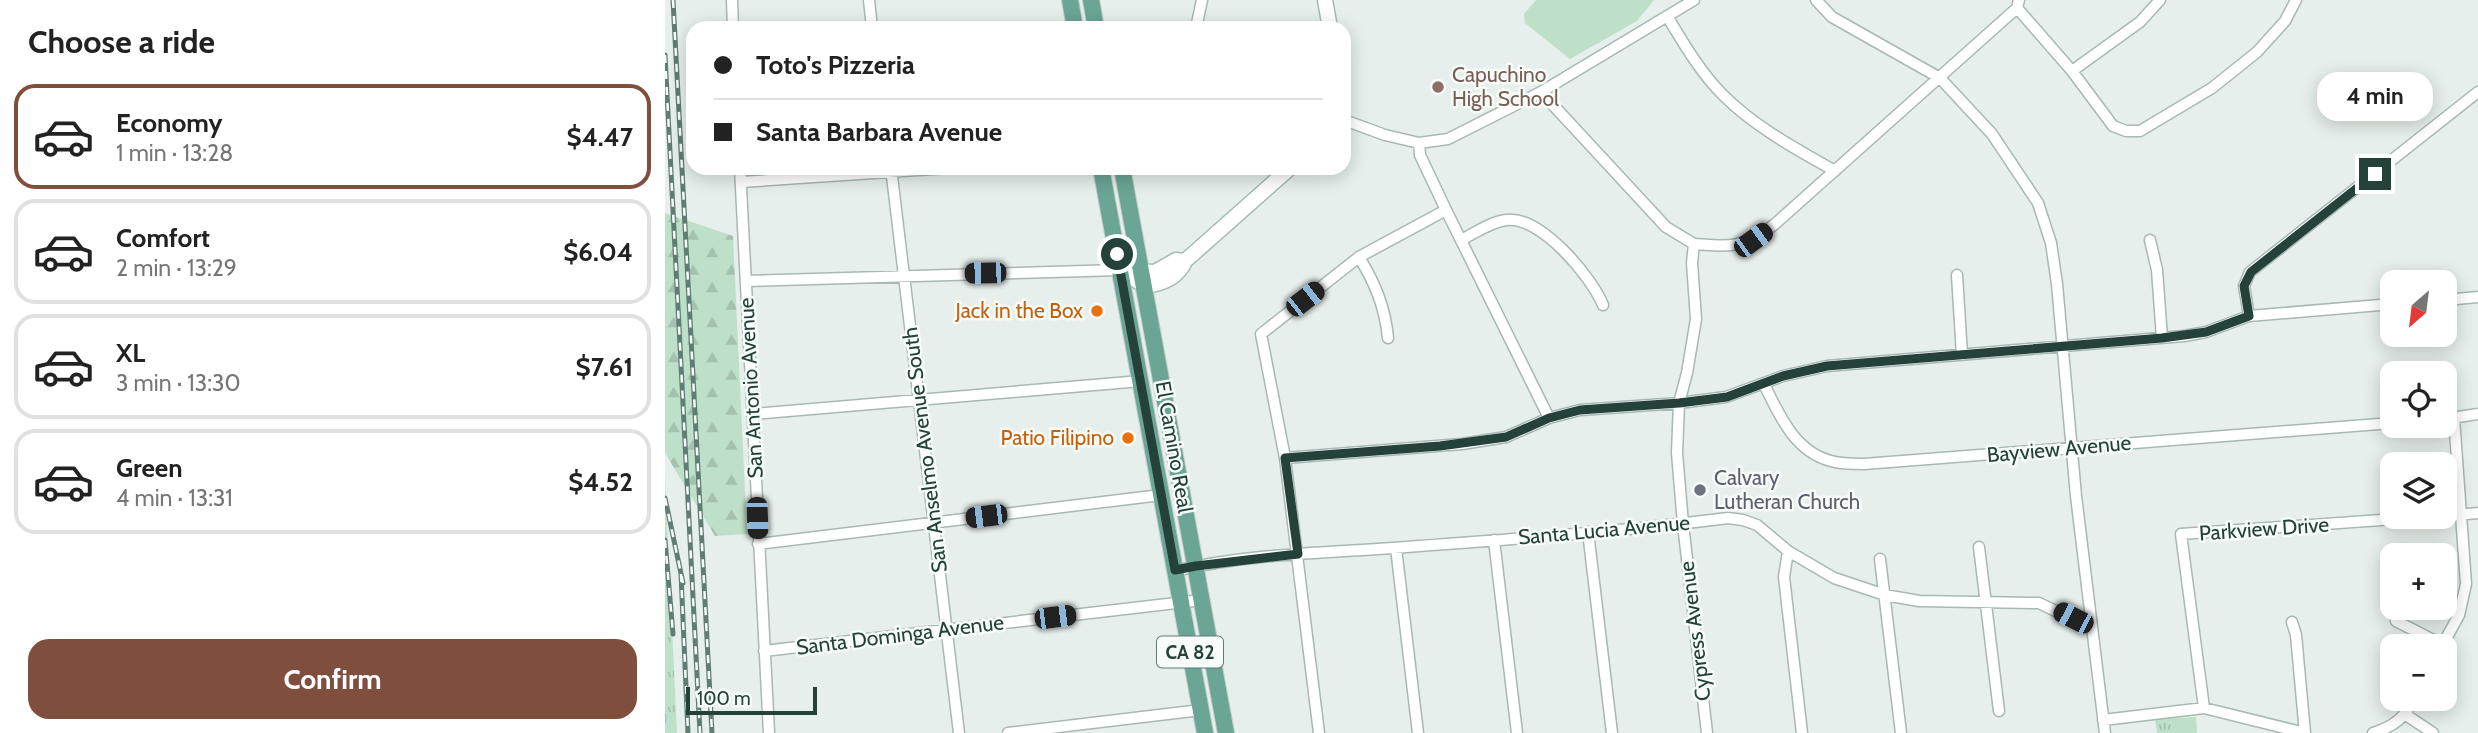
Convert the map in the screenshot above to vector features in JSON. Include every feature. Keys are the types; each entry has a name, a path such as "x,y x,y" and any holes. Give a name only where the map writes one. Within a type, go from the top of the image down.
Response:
{"main road":[{"path":"1070,0 1074,21"},
{"path":"1091,0 1095,21"},
{"path":"1325,0 1329,21"},
{"name":"El Camino Real","path":"1102,175 1205,733"},
{"name":"El Camino Real","path":"1123,175 1226,733"},
{"path":"1120,270 1143,279 1167,281 1182,268 1185,261 1282,175"}],"street":[{"path":"732,0 733,21"},
{"path":"869,0 872,21"},
{"path":"1198,21 1202,0"},
{"path":"1351,123 1385,135 1419,143 1448,139 1541,92 1694,0"},
{"path":"1816,0 1832,17 1940,78 1992,134 2038,203 2051,243 2091,628 2105,733"},
{"path":"2072,71 2140,22 2160,0"},
{"path":"1541,92 1666,227 1694,244 1728,247 1753,240 1775,224 1940,78 2018,4 2113,126 2126,131 2140,131 2212,88 2257,52 2285,21 2296,0"},
{"path":"1667,16 1693,60 1724,96 1767,131 1835,171"},
{"path":"2249,316 2244,286 2251,272 2478,92"},
{"path":"1419,143 1420,155 1549,418"},
{"name":"San Antonio Avenue","path":"740,175 769,733"},
{"path":"741,182 828,175"},
{"name":"San Anselmo Avenue South","path":"892,175 959,733"},
{"path":"1319,733 1285,458 1261,334 1359,257 1446,210"},
{"path":"1461,240 1506,220 1529,223 1550,237 1596,289 1603,305"},
{"path":"2150,240 2157,270 2162,338"},
{"name":"Cypress Avenue","path":"1694,244 1692,263 1696,319 1688,373 1679,403 1677,453 1707,733"},
{"path":"1359,257 1375,283 1386,317 1388,338"},
{"path":"746,281 1120,270"},
{"path":"1957,275 1962,355"},
{"path":"2457,299 2478,297"},
{"path":"1285,458 1495,439 1506,437 1549,418 1580,410 1727,397 1783,376 1827,366 2162,338 2206,332 2249,316 2380,305"},
{"path":"753,414 1141,382"},
{"name":"Bayview Avenue","path":"1764,384 1781,419 1800,445 1830,461 1864,464 2380,424"},
{"path":"2457,418 2478,414"},
{"path":"2448,634 2459,615 2466,584 2451,438"},
{"path":"758,544 1161,495"},
{"path":"2457,514 2478,513"},
{"name":"Santa Lucia Avenue","path":"1175,570 1298,554 1728,519 1757,525 1788,551 1834,578 1885,595 1919,601 2039,603 2091,628"},
{"name":"Parkview Drive","path":"2204,708 2181,534 2380,520"},
{"path":"1588,532 1612,733"},
{"path":"1494,540 1517,733"},
{"path":"1979,547 1999,711"},
{"path":"1397,548 1418,733"},
{"path":"1788,551 1784,577 1802,733"},
{"path":"1880,559 1901,733"},
{"name":"Santa Dominga Avenue","path":"764,651 1202,600"},
{"path":"2396,621 2421,634"},
{"path":"2103,720 2204,708 2305,733 2296,635 2292,622"},
{"path":"1009,733 1201,710"},
{"path":"2373,733 2384,730 2408,711"},
{"path":"2406,715 2433,733"}],"green space":[{"path":"1536,0 1654,0 1637,21 1570,59 1525,23 1524,14"},
{"path":"665,213 733,236 747,534 715,536 665,453"},
{"path":"665,480 677,733 665,733"},
{"path":"2196,717 2197,733 2157,733 2155,719"}],"waterway":[{"path":"665,715 665,722"}],"railway":[{"path":"673,0 712,733"},
{"path":"665,55 700,733"},
{"path":"665,498 683,583"},
{"path":"665,540 673,634"},
{"path":"681,574 688,733"}],"place":[{"name":"Capuchino High School","path":"1438,87"},
{"name":"Jack in the Box","path":"1097,311"},
{"name":"Patio Filipino","path":"1128,438"},
{"name":"Calvary Lutheran Church","path":"1700,490"}],"route":[{"path":"1117,254 1175,570 1298,554 1285,458 1440,446 1506,437 1549,418 1580,410 1727,397 1783,376 1827,366 2206,332 2249,316 2244,286 2251,272 2375,174"}]}
